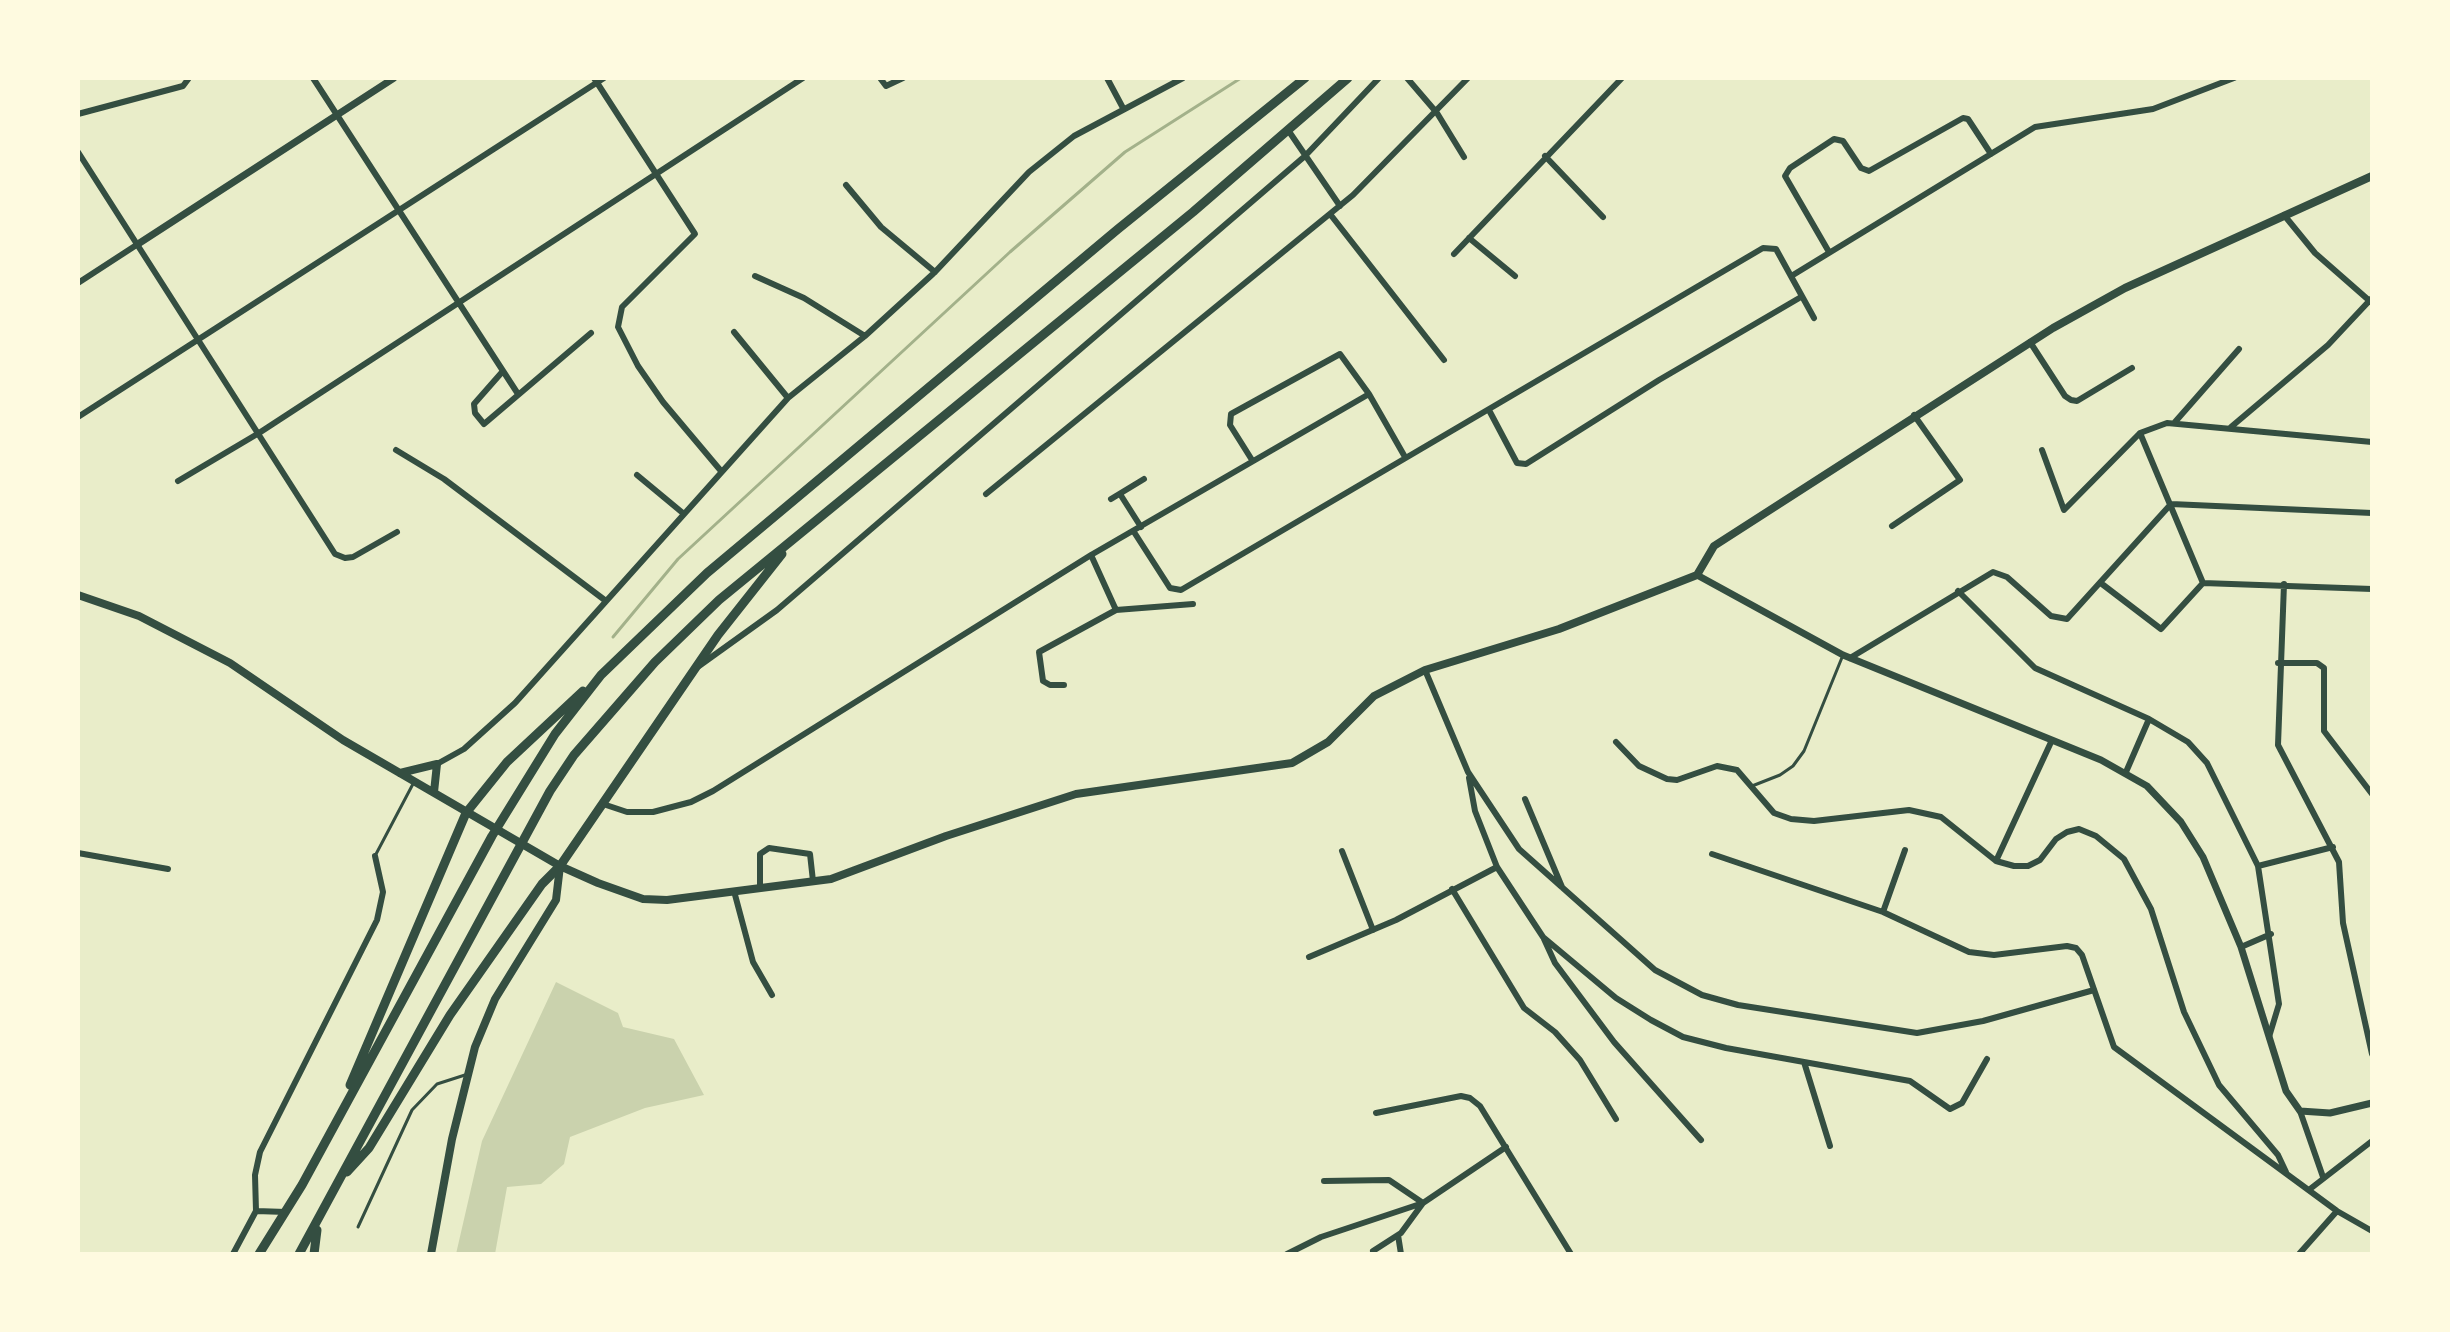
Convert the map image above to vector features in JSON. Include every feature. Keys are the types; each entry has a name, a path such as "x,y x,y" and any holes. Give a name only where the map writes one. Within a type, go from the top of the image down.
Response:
{"highway":[{"path":"337,1120 466,813 507,762 719,562 1118,229 1305,78"},
{"path":"299,1254 317,1227 524,835 574,755 655,662 719,600 1348,78"},
{"path":"342,1177 369,1148 450,1015 542,884 560,866 693,670 798,535"},
{"path":"259,1254 286,1212 492,836 555,734 601,675"},
{"path":"314,1254 317,1227"}],"main road":[{"path":"78,595 139,616 230,663 343,740 466,813 560,866 643,899 693,899 813,881 858,871 946,836 1076,794 1292,763 1328,742 1374,696 1425,670 1559,629 1697,575 1714,546 2030,342 2125,288 2372,176"},
{"path":"400,773 437,764 434,792"},
{"path":"431,1254 465,1075 495,999 556,900 560,866"}],"street":[{"path":"78,114 183,86 189,78"},
{"path":"313,78 518,394"},
{"path":"78,283 394,78"},
{"path":"178,481 259,433 803,78"},
{"path":"880,78 886,86 903,78"},
{"path":"1107,78 1123,108"},
{"path":"437,764 464,749 515,703 788,398 865,336 935,272 1051,152 1123,108 1183,78"},
{"path":"693,670 777,610 1305,156 1379,78"},
{"path":"1407,78 1437,113 1464,157"},
{"path":"986,494 1340,206 1437,113 1468,78"},
{"path":"1454,254 1622,78"},
{"path":"1793,275 2035,127 2153,109 2234,78"},
{"path":"78,417 199,342 598,80 695,234 622,307 618,327 638,366 721,471"},
{"path":"1829,252 1785,176 1790,168 1834,139 1843,141 1861,168 1869,171 1963,118 1968,119 1991,154"},
{"path":"1288,130 1340,206"},
{"path":"78,152 335,554 345,558 397,532"},
{"path":"1545,156 1603,217"},
{"path":"846,185 881,227 935,272"},
{"path":"1330,214 1444,360"},
{"path":"2231,427 2328,345 2371,300 2315,253 2284,215"},
{"path":"1469,238 1515,276"},
{"path":"1134,532 1170,588 1181,590 1405,457 1490,412 1763,248 1776,249 1814,318"},
{"path":"755,276 804,298 865,336"},
{"path":"1490,412 1521,465 1801,297"},
{"path":"734,332 788,398"},
{"path":"503,371 477,397 475,413 484,424 591,333"},
{"path":"2030,342 2071,400 2077,401 2132,368"},
{"path":"2175,422 2239,349"},
{"path":"1252,460 1230,425 1231,414 1340,354 1369,394 1405,457"},
{"path":"603,804 627,812 653,812 691,802 713,791 1091,555 1369,394"},
{"path":"1892,526 1960,480 1914,415"},
{"path":"2042,450 2064,510 2140,433 2175,422 2372,442"},
{"path":"2140,433 2203,583"},
{"path":"396,450 434,471 606,601"},
{"path":"637,475 684,514"},
{"path":"1111,499 1144,479"},
{"path":"1120,494 1141,527"},
{"path":"1846,656 1987,574 1998,573 2007,577 2059,621 2067,619 2102,584 2171,504"},
{"path":"2171,504 2372,513"},
{"path":"1091,555 1116,610"},
{"path":"1697,575 1846,656 2126,772 2164,800 2203,857 2241,947 2286,1091 2300,1111 2323,1177"},
{"path":"2102,584 2161,629 2203,583 2372,589"},
{"path":"2284,584 2278,663 2278,745 2339,862 2343,923 2372,1054"},
{"path":"1958,591 2035,668 2149,719 2188,742 2207,763 2258,866 2271,934 2279,1004 2269,1037"},
{"path":"1064,685 1050,685 1043,681 1038,654 1116,610 1193,604"},
{"path":"2278,663 2317,663 2324,668 2324,731 2372,794"},
{"path":"1425,670 1468,772 1519,849 1655,970 1702,995 1738,1005 1917,1033 1983,1021 2094,990"},
{"path":"2126,772 2149,719"},
{"path":"1996,861 2052,740"},
{"path":"1616,742 1639,766 1667,779 1677,780 1717,766 1737,770 1774,813 1791,819 1814,821 1909,810 1941,817 1996,861 2028,866 2040,860 2056,839 2079,829 2096,836 2124,859 2151,909 2184,1012 2219,1085 2278,1155 2286,1172"},
{"path":"1468,772 1475,811 1497,867 1543,937 1555,963 1614,1042 1701,1140"},
{"path":"1525,799 1562,887"},
{"path":"2258,866 2333,847"},
{"path":"760,887 760,854 769,848 810,854 813,881"},
{"path":"1883,912 1905,850"},
{"path":"1342,851 1373,930"},
{"path":"78,853 168,869"},
{"path":"1712,854 1883,912 1983,955 2067,946 2076,948 2114,1047 2337,1211 2372,1231"},
{"path":"233,1254 256,1211 255,1175 260,1152 377,920 383,892 375,856"},
{"path":"1309,957 1373,930 1497,867"},
{"path":"1452,889 1524,1008 1555,1032 1580,1060 1616,1119"},
{"path":"734,891 753,962 772,995"},
{"path":"2241,947 2271,934"},
{"path":"1543,937 1616,998 1683,1037 1910,1081 1950,1109 1962,1103 1987,1059"},
{"path":"1804,1062 1830,1146"},
{"path":"1376,1113 1461,1096 1480,1106 1571,1254"},
{"path":"2300,1111 2330,1113 2372,1103"},
{"path":"2310,1189 2372,1141"},
{"path":"1287,1254 1321,1237 1423,1203 1506,1147"},
{"path":"1324,1181 1389,1180 1423,1203"},
{"path":"1373,1251 1414,1220 1423,1203"},
{"path":"256,1211 286,1212"},
{"path":"2299,1254 2337,1211"},
{"path":"1398,1235 1401,1254"}],"lane":[{"path":"1752,786 1780,775 1793,766 1804,751 1846,656"},
{"path":"375,856 414,781"},
{"path":"358,1227 412,1110 437,1084 465,1075"}],"green space":[{"path":"556,982 618,1013 623,1027 674,1039 704,1095 645,1108 570,1137 564,1164 541,1184 507,1187 495,1254 456,1254 482,1141"}],"waterway":[{"path":"613,637 678,559 1010,252 1125,152 1241,78"}]}
